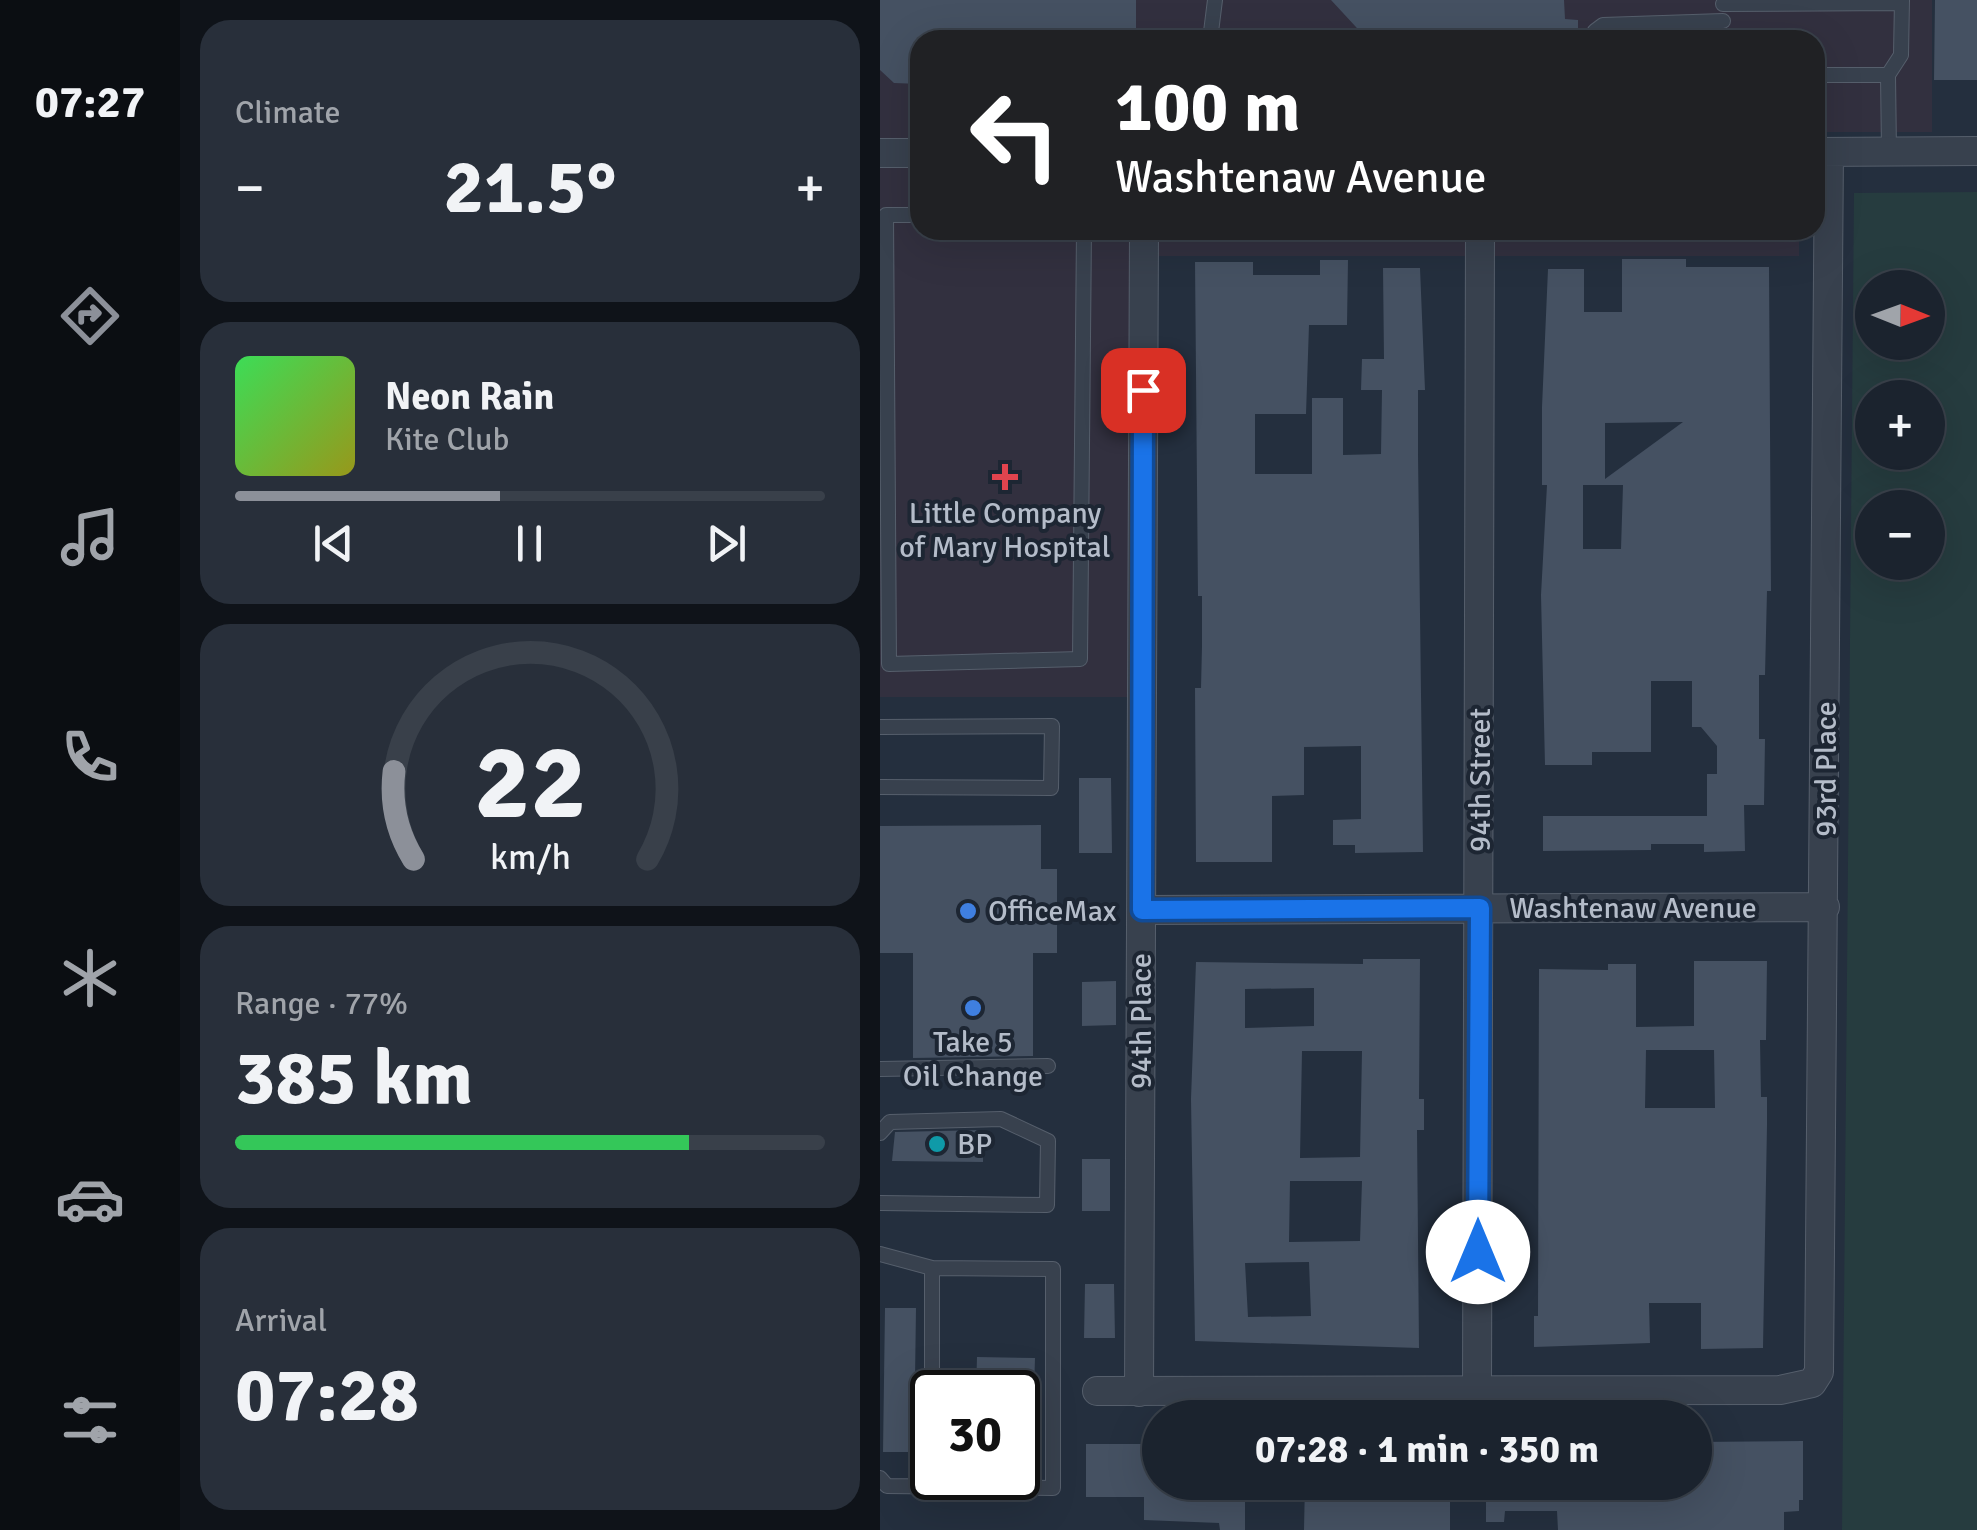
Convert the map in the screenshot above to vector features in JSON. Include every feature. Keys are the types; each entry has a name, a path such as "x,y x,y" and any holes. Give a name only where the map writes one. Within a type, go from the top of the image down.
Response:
{"street":[{"path":"1825,152 1977,151"},
{"path":"880,153 910,153"},
{"name":"94th Place","path":"1140,1392 1144,240"},
{"name":"94th Street","path":"1477,1390 1480,240"},
{"name":"93rd Place","path":"1477,1390 1780,1390 1812,1383 1823,1354 1822,240"},
{"name":"Washtenaw Avenue","path":"1142,910 1825,907"},
{"path":"1097,1391 1477,1390"}],"lane":[{"path":"1211,30 1215,0"},
{"path":"1723,30 1722,2 1902,2 1901,55 1888,75 1889,152"},
{"path":"1596,30 1604,25 1723,21"},
{"path":"1825,75 1888,75"},
{"path":"910,215 886,215 884,441 888,664 1080,659 1084,240"},
{"path":"880,727 1052,726 1050,788 880,787"},
{"path":"880,1069 1048,1066"},
{"path":"880,1133 890,1122 1001,1118 1048,1141 1047,1204 880,1203"},
{"path":"880,1254 932,1268 1053,1269 1054,1488 1040,1488"},
{"path":"932,1268 932,1370"},
{"path":"880,1478 886,1486 910,1487"}],"shaded area":[{"name":"Little Company of Mary Hospital","path":"880,0 1932,0 1932,132 1825,132 1825,30 910,30 910,240 1799,240 1799,256 1131,256 1128,697 880,697"}],"green space":[{"path":"1977,192 1977,1530 1842,1530 1854,193"}],"building":[{"path":"880,0 1136,0 1136,30 910,30 910,84 894,83 880,70"},
{"path":"1331,0 1564,0 1565,19 1578,20 1578,30 1359,30"},
{"path":"1935,0 1977,0 1977,80 1934,80"},
{"path":"1622,259 1686,259 1686,267 1769,267 1771,591 1767,591 1765,675 1759,675 1759,739 1765,739 1764,805 1744,805 1745,851 1704,852 1704,844 1651,844 1651,850 1543,851 1543,816 1707,816 1707,774 1717,774 1717,746 1701,727 1692,727 1692,681 1651,681 1651,752 1592,752 1592,765 1545,765 1541,595 1547,485 1542,485 1542,407 1548,269 1584,269 1584,312 1622,312","holes":["1683,422 1605,479 1605,423","1583,485 1623,485 1621,549 1583,549"]},
{"path":"1320,260 1348,260 1347,325 1309,325 1306,414 1255,414 1255,474 1312,474 1312,398 1343,398 1343,455 1381,454 1382,390 1361,390 1362,359 1384,359 1383,268 1420,268 1425,390 1418,390 1423,852 1355,853 1355,845 1333,845 1333,820 1361,819 1361,746 1304,747 1304,795 1272,796 1272,862 1196,862 1195,688 1201,688 1202,596 1198,596 1195,262 1253,262 1253,275 1320,275"},
{"path":"1079,778 1111,778 1112,853 1079,853"},
{"name":"OfficeMax","path":"1041,825 1041,869 1057,869 1057,953 1033,953 1033,1056 913,1058 913,953 880,953 880,826"},
{"path":"1363,959 1420,959 1419,1099 1424,1099 1424,1130 1417,1130 1419,1348 1195,1341 1191,1099 1196,962 1363,964","holes":["1314,988 1314,1026 1245,1028 1245,989","1302,1051 1362,1051 1360,1157 1300,1158","1290,1181 1362,1181 1360,1241 1289,1242","1309,1262 1311,1316 1248,1317 1245,1263"]},
{"path":"1694,961 1767,961 1766,1040 1760,1040 1761,1097 1767,1097 1763,1348 1701,1349 1701,1303 1649,1303 1650,1343 1534,1347 1534,1316 1538,1316 1539,969 1608,970 1608,964 1636,964 1636,1027 1694,1026","holes":["1646,1050 1714,1050 1715,1108 1645,1108"]},
{"path":"1116,981 1116,1025 1082,1026 1082,982"},
{"name":"BP","path":"983,1130 983,1162 892,1161 895,1132"},
{"path":"1082,1159 1110,1159 1110,1211 1082,1211"},
{"path":"1085,1284 1114,1284 1115,1338 1084,1338"},
{"path":"885,1308 916,1308 915,1370 910,1370 910,1452 883,1452"},
{"path":"977,1357 1035,1358 1035,1370 977,1370"},
{"path":"1803,1441 1803,1500 1799,1500 1799,1511 1784,1512 1784,1530 1558,1530 1557,1511 1505,1511 1504,1522 1486,1522 1486,1500 1712,1500 1712,1442"},
{"path":"1086,1444 1142,1444 1142,1497 1086,1497"},
{"path":"1144,1500 1245,1500 1245,1530 1220,1530 1219,1523 1144,1520"},
{"path":"1305,1500 1450,1500 1450,1530 1304,1530"}],"place":[{"name":"Little Company of Mary Hospital","path":"1005,477"},
{"name":"OfficeMax","path":"968,911"},
{"name":"Take 5 Oil Change","path":"973,1008"},
{"name":"BP","path":"937,1144"}],"route":[{"path":"1143,390 1142,910 1480,908 1478,1252"}]}
